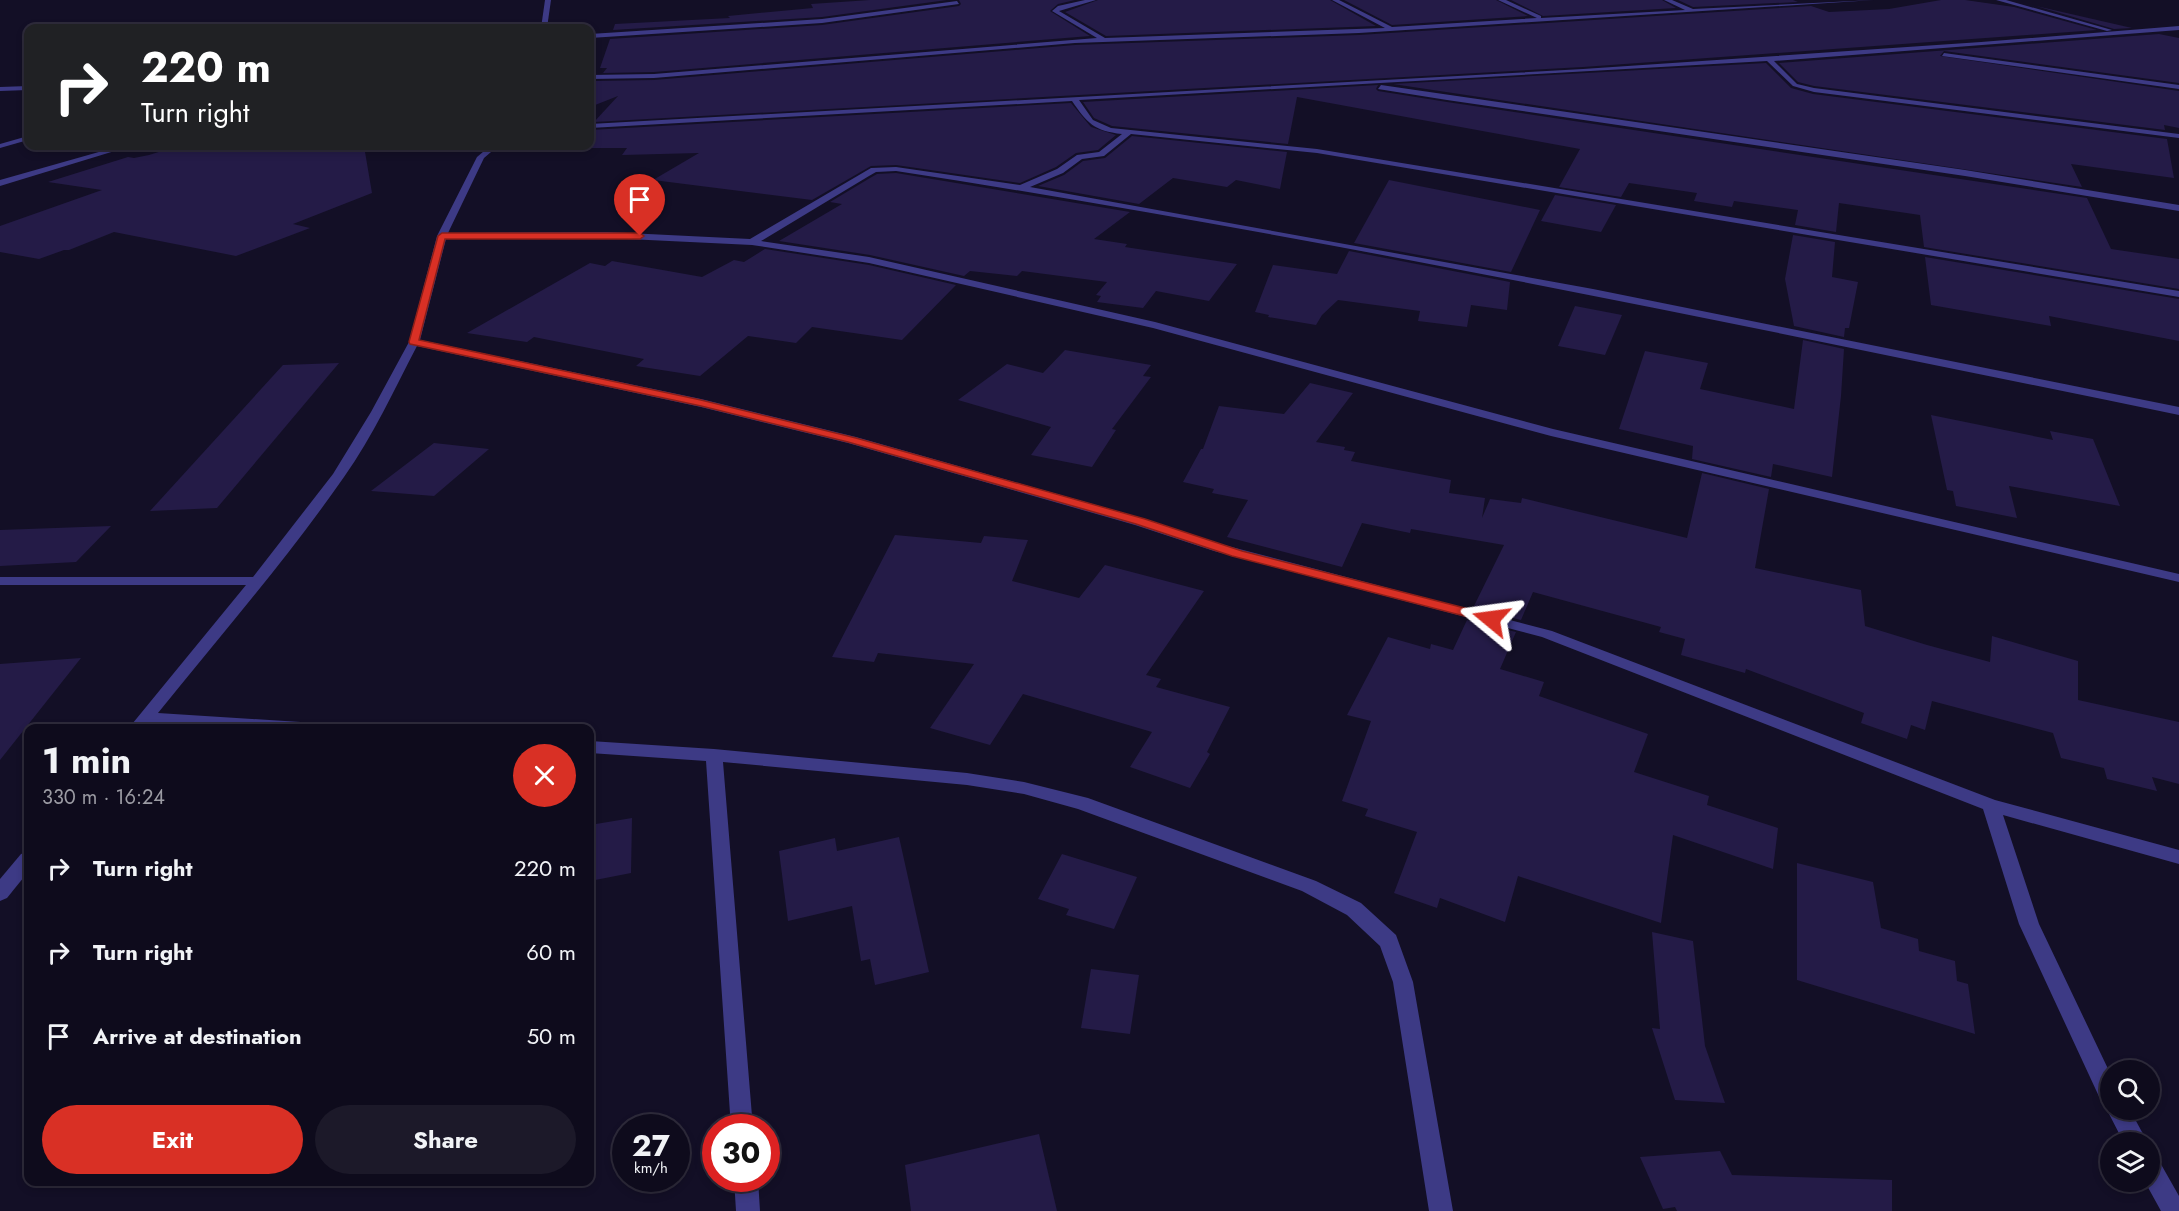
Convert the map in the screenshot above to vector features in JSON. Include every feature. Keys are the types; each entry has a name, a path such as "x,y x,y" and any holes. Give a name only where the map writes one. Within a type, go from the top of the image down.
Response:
{"street":[{"path":"545,24 548,0"},
{"path":"1093,0 1060,7 1055,11 1104,40"},
{"path":"1335,0 1392,28"},
{"path":"1501,0 1542,19"},
{"path":"1667,0 1697,12"},
{"path":"1821,0 1830,3"},
{"path":"594,77 654,76 936,51 1104,40 1191,39 1697,12 1870,0"},
{"path":"1999,0 2120,33"},
{"path":"594,36 822,21 957,3"},
{"path":"594,126 1769,60 2179,28"},
{"path":"1917,50 2179,87"},
{"path":"1769,60 1795,85 1815,90 2179,136"},
{"path":"1356,82 1447,98 1965,173 2179,208"},
{"path":"0,89 24,88"},
{"path":"1074,98 1090,122 1110,130 1317,150 2179,294"},
{"path":"1021,188 1060,171 1080,157 1101,154 1128,133"},
{"path":"0,146 24,139"},
{"path":"0,183 113,150"},
{"path":"140,723 339,475 377,412 414,342 442,236 481,157 489,150"},
{"path":"753,242 874,170 896,169 1021,188 1593,292 2179,411"},
{"path":"442,236 607,235 753,242 869,260 1155,325 1551,432 2179,578"},
{"path":"414,342 701,403 852,440 1140,522 1219,548 1547,634 1991,805 2179,857"},
{"path":"0,580 257,580"},
{"path":"140,723 169,724"},
{"path":"594,747 967,779 1024,788 1082,803 1309,886 1354,909 1389,941 1403,982 1441,1211"},
{"path":"714,756 741,1114"},
{"path":"1991,805 2029,924 2100,1075"},
{"path":"0,893 24,864"},
{"path":"2160,1185 2174,1211"},
{"path":"747,1192 748,1211"}],"building":[{"path":"870,0 947,0 822,17 613,30 615,24 730,18 728,16 813,8 811,4"},
{"path":"959,0 1075,0 1058,4 1050,11 1090,36 654,72 603,73 607,68 600,68 610,39 822,25 959,6 961,4"},
{"path":"1098,0 1330,0 1376,26 1106,36 1065,12"},
{"path":"1344,0 1496,0 1528,16 1392,25"},
{"path":"1511,0 1662,0 1676,8 1543,16"},
{"path":"1678,0 1793,0 1798,2 1693,7"},
{"path":"1941,0 1965,0 2014,7 2097,30 1583,67 594,122 618,96 594,105 594,81 654,80 1075,45 1359,35 1811,6 1829,12 1889,9"},
{"path":"2036,6 2132,28 2114,29"},
{"path":"2159,34 2179,38 2179,83 1944,51 1940,56 2179,91 2179,128 2164,125 2165,130 1814,86 1798,82 1779,63"},
{"path":"1766,63 1791,88 1813,94 2167,139 2174,178 2071,164 2082,187 1393,84"},
{"path":"1378,85 1376,89 1378,91 1447,102 2087,198 2111,249 2179,259 2179,289 1924,247 1920,215 1839,203 1836,232 1795,225 1798,210 1734,201 1732,207 1694,201 1697,193 1629,183 1621,197 1559,187 1580,149 1297,97 1288,144 1112,126 1094,118 1083,102"},
{"path":"1071,103 1091,127 1116,135 1098,150 1076,153 1056,167 1020,183 896,165 871,166 812,200 653,180 699,153 622,155 627,148 594,148 594,130"},
{"path":"1132,136 1287,152 1280,189 1236,180 1227,187 1173,178 1139,204 1038,186 1064,175 1083,161 1105,158"},
{"path":"165,150 365,150 372,193 293,224 310,228 236,256 114,232 39,259 0,252 0,226 102,190 48,182 128,157 149,155"},
{"path":"896,173 1130,212 1094,239 1127,244 1125,247 1237,264 1209,301 1156,291 1143,308 1097,302 1101,296 1096,295 1107,282 1022,271 1017,276 970,271 964,276 870,255 779,241 842,204 830,202 870,178 877,174"},
{"path":"1389,180 1540,210 1511,272 1354,243"},
{"path":"1555,195 1616,205 1601,232 1541,221"},
{"path":"1793,235 1835,242 1832,277 1858,282 1849,328 1845,328 1844,337 1794,326 1785,279"},
{"path":"765,249 869,265 956,285 902,340 812,327 796,343 748,336 700,376 636,366 644,359 534,337 527,342 467,333 590,263 605,266 612,261 702,277 734,260 744,262"},
{"path":"1349,251 1510,282 1507,310 1471,305 1467,327 1418,321 1420,311 1338,300 1322,315 1316,325 1268,317 1269,315 1255,312 1273,265 1337,274"},
{"path":"1925,257 2179,299 2179,341 2049,316 2051,326 1931,305"},
{"path":"1575,306 1622,315 1605,355 1558,346"},
{"path":"1803,340 1844,349 1832,477 1773,464 1771,477 1692,459 1693,446 1619,429 1645,351 1708,363 1700,389 1794,409"},
{"path":"1065,350 1151,365 1143,376 1151,377 1112,429 1116,430 1092,467 1031,455 1051,427 958,400 1007,364 1043,373"},
{"path":"339,363 217,508 150,511 283,365"},
{"path":"1310,383 1353,393 1316,442 1345,447 1344,450 1355,452 1351,461 1451,480 1449,493 1485,498 1482,518 1490,499 1521,503 1522,498 1687,538 1702,473 1769,489 1755,568 1861,590 1865,626 1927,645 1990,662 1992,636 2078,661 2078,700 2179,722 2179,784 2152,777 2157,791 2107,779 2104,768 2061,758 2053,733 1932,701 1925,730 1911,725 1907,739 1861,723 1864,713 1746,669 1745,673 1681,655 1685,639 1659,632 1661,627 1533,592 1521,620 1473,608 1504,545 1411,529 1410,533 1362,523 1342,567 1227,537 1248,500 1212,493 1214,489 1183,482 1203,449 1219,406 1284,414"},
{"path":"1931,415 2053,440 2050,431 2093,439 2120,506 2009,486 2017,518 1956,506 1953,491 1947,490"},
{"path":"434,443 489,449 434,496 371,491"},
{"path":"111,526 76,562 0,566 0,530"},
{"path":"895,535 981,543 984,536 1028,540 1012,581 1079,598 1105,565 1204,591 1146,675 1161,679 1156,687 1230,707 1207,752 1210,754 1190,788 1130,767 1152,732 1023,694 990,745 930,728 974,664 878,653 874,662 832,657"},
{"path":"1467,620 1516,632 1500,669 1544,682 1539,696 1648,734 1634,772 1709,796 1707,805 1778,828 1773,869 1673,835 1661,923 1518,876 1505,922 1440,898 1437,908 1394,893 1417,832 1365,816 1368,809 1342,801 1371,721 1347,715 1388,637 1430,649 1431,644 1453,650"},
{"path":"81,658 29,724 24,724 24,730 0,760 0,664"},
{"path":"632,818 631,873 594,880 594,824"},
{"path":"899,837 929,972 875,985 870,959 861,961 852,906 788,921 779,851 835,838 837,851"},
{"path":"1062,854 1137,877 1114,929 1066,915 1069,909 1038,899"},
{"path":"1797,863 1873,882 1881,928 1918,939 1919,951 1955,961 1957,981 1968,984 1975,1034 1797,980"},
{"path":"1652,932 1693,941 1705,1046 1725,1103 1675,1100 1652,1028 1660,1029"},
{"path":"1091,969 1139,975 1130,1034 1081,1028"},
{"path":"1039,1134 1057,1211 911,1211 905,1165"},
{"path":"1720,1151 1732,1175 1892,1180 1892,1211 1677,1211 1675,1207 1663,1209 1640,1157"}],"route":[{"path":"640,236 504,234 442,236 414,342 701,403 852,440 1140,522 1219,548 1491,619"}]}
